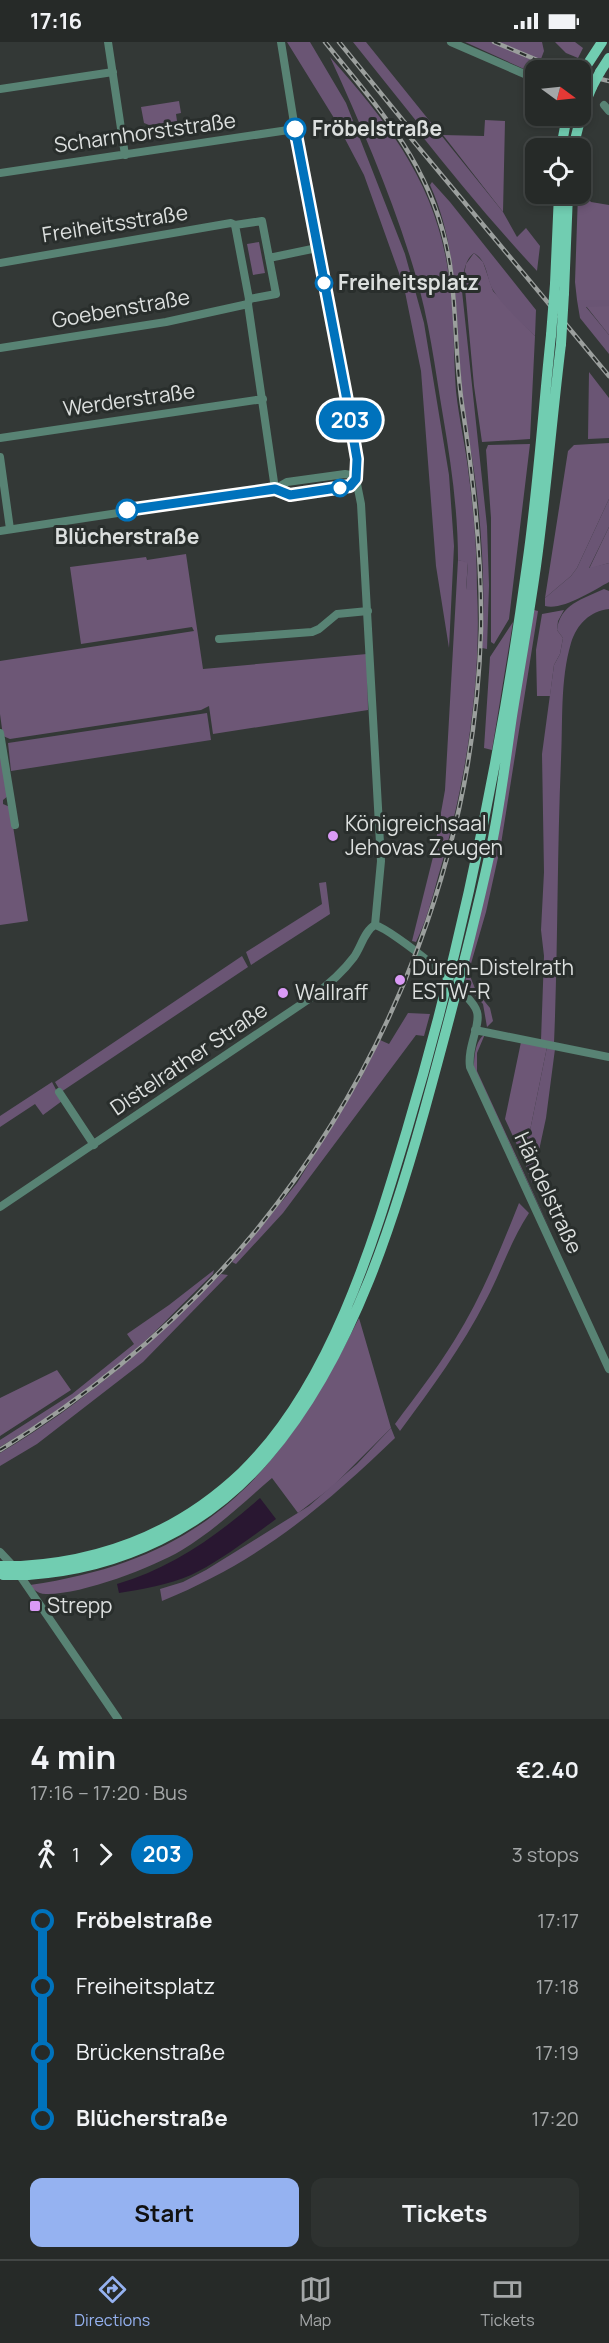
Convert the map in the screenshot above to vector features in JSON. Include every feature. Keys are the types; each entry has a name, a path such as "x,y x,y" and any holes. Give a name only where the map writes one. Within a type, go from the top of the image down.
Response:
{"main road":[{"path":"591,60 602,42"},
{"path":"576,138 583,108 609,58"},
{"path":"453,984 483,829 528,564 551,335 559,204"},
{"path":"1,1572 24,1570 84,1558 140,1541 177,1521 213,1497 244,1470 275,1434 296,1403 315,1370 357,1282 453,984 493,836 536,564 561,344 568,204"}],"street":[{"path":"108,42 125,154"},
{"path":"281,42 295,129 356,452 356,479 363,518 381,861 375,925"},
{"path":"451,42 525,74"},
{"path":"0,89 113,72"},
{"name":"Scharnhorststraße","path":"0,173 295,129"},
{"path":"248,302 276,294 262,221 235,225 275,489"},
{"name":"Freiheitsstraße","path":"0,263 231,223 235,225"},
{"path":"269,258 317,248"},
{"name":"Goebenstraße","path":"0,348 166,322 248,302"},
{"name":"Werderstraße","path":"0,438 263,399"},
{"path":"0,457 10,529"},
{"path":"0,531 275,489 287,482 345,474 356,479"},
{"path":"275,489 290,495 350,486 356,479"},
{"path":"219,639 312,632 337,614 368,611"},
{"path":"0,733 15,825"},
{"name":"Händelstraße","path":"375,925 399,938 472,1001 477,1011 475,1030 469,1050 470,1067 609,1370"},
{"name":"Distelrather Straße","path":"0,1207 327,986 353,958 371,927 375,925"},
{"path":"475,1030 609,1057"},
{"path":"59,1092 94,1145"},
{"path":"0,1552 14,1567 118,1719"}],"shaded area":[{"path":"287,42 310,42 346,103 405,254 424,323 449,475 454,546 449,648 436,566 421,371 404,287 364,175 334,118"},
{"path":"353,42 366,42 503,212 517,237 526,228 540,246 537,271 432,149 418,131 421,127"},
{"path":"465,42 542,42 544,51 541,60 525,60 524,69"},
{"path":"555,42 575,42 583,48 578,58 566,53"},
{"path":"330,57 372,107 408,158 434,213 443,244 452,306 456,391 472,505 477,590 466,590 468,563 458,560 457,523 451,469 420,290 387,191"},
{"path":"179,101 181,113 176,114 177,121 149,125 144,123 141,107"},
{"path":"485,120 505,121 503,212 443,135 484,136"},
{"path":"432,182 536,310 535,336 497,296 479,256 474,253 470,256 464,270 462,291 487,526 489,585 487,649 482,648 481,540 476,487 462,393 454,280 446,232 430,185"},
{"path":"591,202 609,205 609,300 577,300 575,282 578,204 591,204"},
{"path":"259,242 265,273 253,275 247,244"},
{"path":"474,253 483,262 493,291 535,336 530,439 482,442 474,386 465,288 462,287 466,264"},
{"path":"577,300 609,300 609,306 586,307 609,335 609,354 580,318"},
{"path":"586,306 609,306 609,335"},
{"path":"589,372 609,398 609,438 588,439"},
{"path":"609,443 609,499 577,568 545,598 568,451 574,445"},
{"path":"530,444 509,619 494,644 491,642 491,518 486,450 488,445"},
{"path":"609,499 609,527 589,568 609,563 609,582 569,603 552,607 545,606 545,598 577,568"},
{"path":"609,527 609,563 589,569"},
{"path":"186,554 203,669 367,654 368,710 213,734 209,706 201,710 10,739 3,736 0,714 0,661 194,631 192,627 81,644 70,567"},
{"path":"458,560 468,562 466,589 477,590 477,662 470,735 448,843 431,902 416,942 412,941 433,857 445,790"},
{"path":"604,589 609,591 609,609 596,612 581,624 571,643 565,672 554,1043 541,1040 544,956 541,930 544,872 542,754 554,665 560,654 563,638 557,630 559,621 568,608"},
{"path":"534,610 538,611 501,844 486,912 470,967 467,969"},
{"path":"564,610 558,621 557,630 563,638 560,654 554,665 550,696 537,696 536,650 542,614"},
{"path":"513,622 492,750 484,748 490,657"},
{"path":"207,713 211,740 11,771 8,743"},
{"path":"0,749 8,796 3,800 3,804 10,807 28,921 0,925"},
{"path":"326,882 330,914 251,965 246,952 322,904 319,883"},
{"path":"242,956 248,967 61,1092 55,1082"},
{"path":"466,973 470,976 476,991 490,1008 493,1021 487,1027 483,1004 465,985"},
{"path":"408,1013 430,1014 424,1036 416,1035 283,1213 236,1264 232,1262 297,1183 361,1078 380,1040 389,1044"},
{"path":"485,1034 477,1053 477,1071 553,1236 474,1069 477,1045"},
{"path":"521,1042 547,1047 524,1160 505,1119"},
{"path":"547,1047 555,1049 546,1118 532,1183 524,1160"},
{"path":"52,1082 62,1101 43,1115 35,1104 0,1127 0,1116"},
{"path":"519,1203 529,1213 486,1300 435,1383 400,1431 395,1424 440,1362 473,1308"},
{"path":"214,1270 213,1274 163,1324 110,1372 84,1392 0,1447 0,1440 72,1394 134,1344 127,1334"},
{"path":"221,1274 228,1275 143,1362 37,1444 0,1466 0,1453 89,1393 143,1348"},
{"path":"359,1318 391,1428 332,1487 298,1513 272,1478 206,1534 153,1565 77,1590 46,1594 33,1589 30,1585 92,1572 146,1554 192,1530 233,1500 268,1463 300,1421 330,1373"},
{"path":"57,1370 71,1390 0,1436 0,1398"},
{"path":"391,1428 395,1438 341,1488 287,1531 229,1569 162,1601 160,1589 183,1582 206,1570 309,1506 357,1464"},
{"path":"260,1498 276,1519 235,1549 191,1575 155,1586 119,1593 117,1584 175,1560 228,1525"}],"railway":[{"path":"0,1450 71,1403 105,1377 201,1292 258,1228 306,1163 349,1094 387,1022 418,947 444,870 463,791 475,710 481,601 471,465 460,393 450,265 443,231 432,200 404,144 325,42"},
{"path":"339,42 414,134"},
{"path":"494,42 537,60"},
{"path":"591,77 609,81"},
{"path":"405,131 609,376"}],"bus line":[{"name":"203","path":"127,510 275,489 282,494 290,495 350,486 356,479 357,459 346,395 295,129"}],"place":[{"name":"Fröbelstraße","path":"295,129"},
{"name":"Freiheitsplatz","path":"324,283"},
{"name":"Blücherstraße","path":"127,510"},
{"name":"Königreichsaal Jehovas Zeugen","path":"333,836"},
{"name":"Düren-Distelrath ESTW-R","path":"400,980"},
{"name":"Wallraff","path":"283,993"},
{"name":"Strepp","path":"35,1606"}]}
